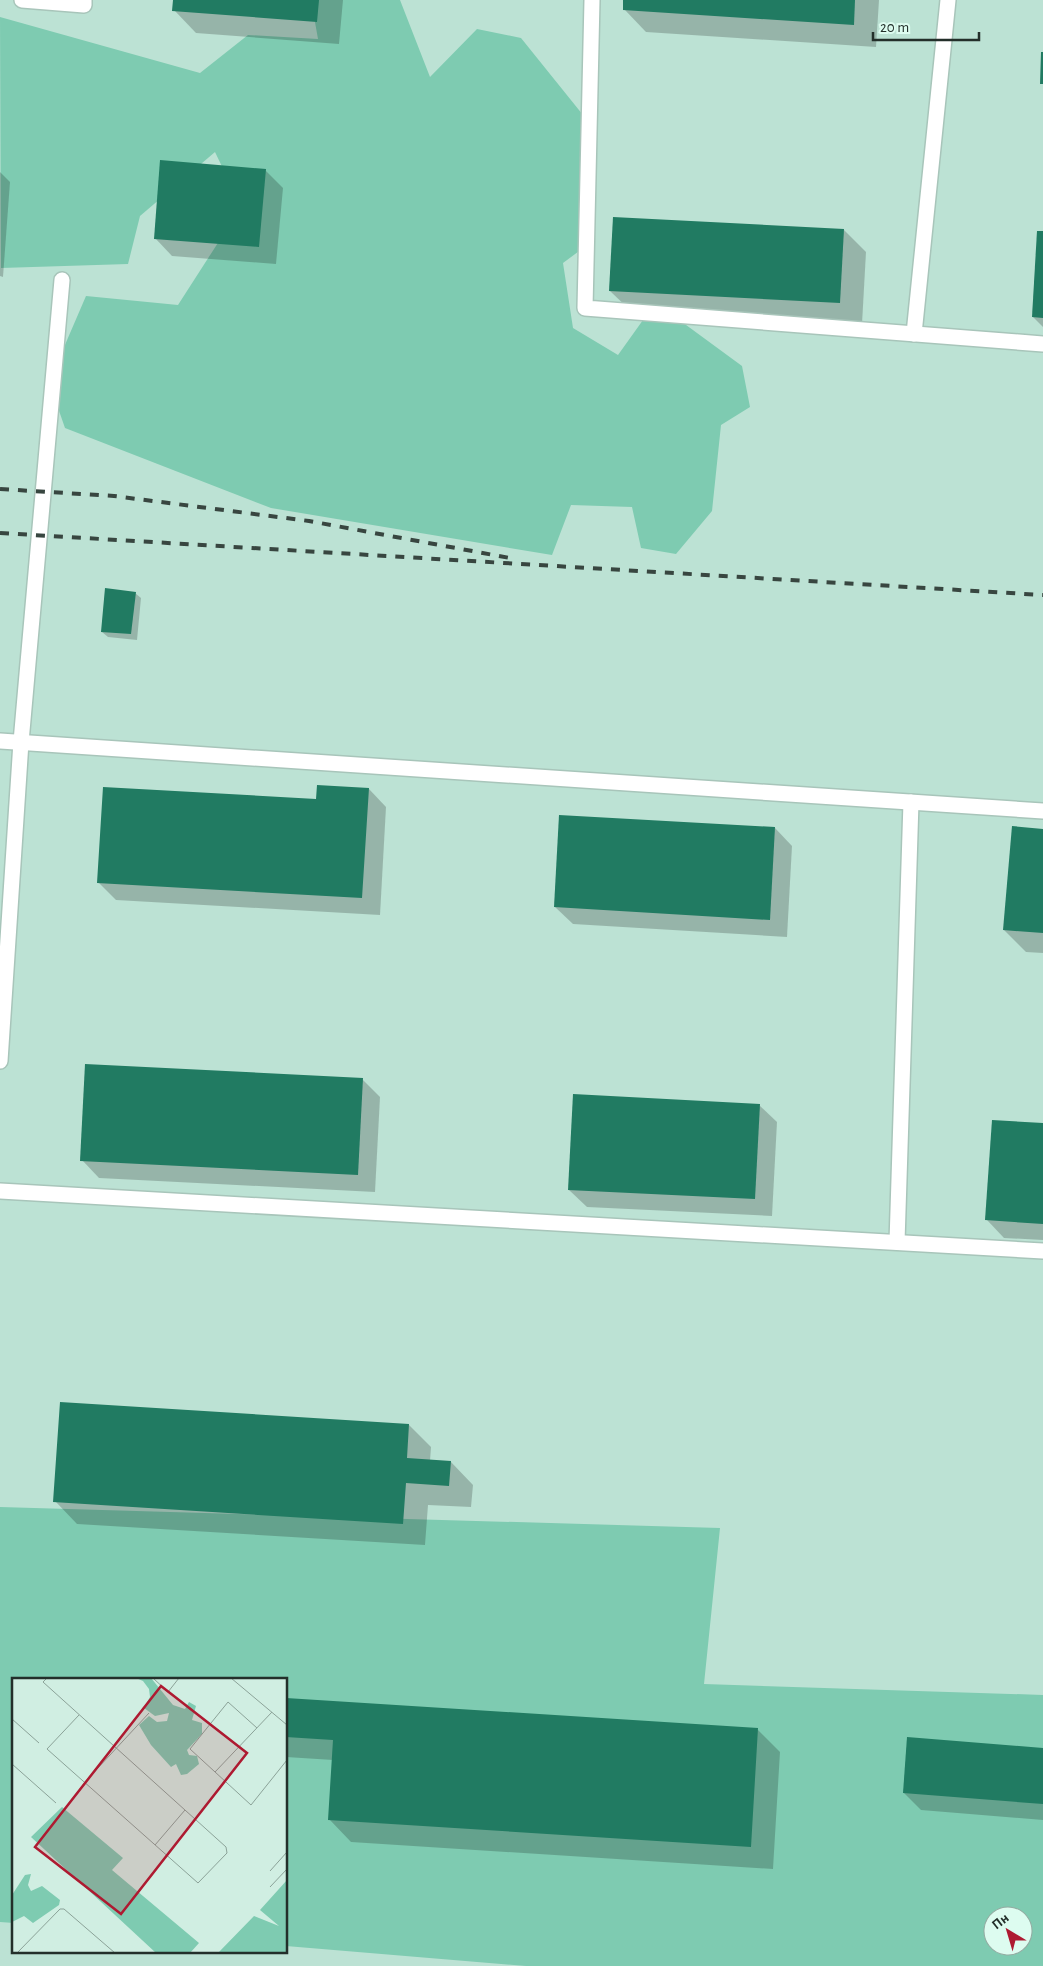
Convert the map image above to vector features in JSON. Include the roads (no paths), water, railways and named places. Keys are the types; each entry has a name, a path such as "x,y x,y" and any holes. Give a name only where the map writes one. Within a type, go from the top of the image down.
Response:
{"lane":[{"path":"22,0 84,5 84,0"},
{"path":"592,0 585,308 1043,344"},
{"path":"914,334 948,0"},
{"path":"0,1061 21,742 62,280"},
{"path":"0,741 1043,811"},
{"path":"897,1242 911,802"},
{"path":"0,1191 1043,1251"}],"railway":[{"path":"0,489 114,496 309,521 510,558"},
{"path":"0,533 1043,595"}]}
